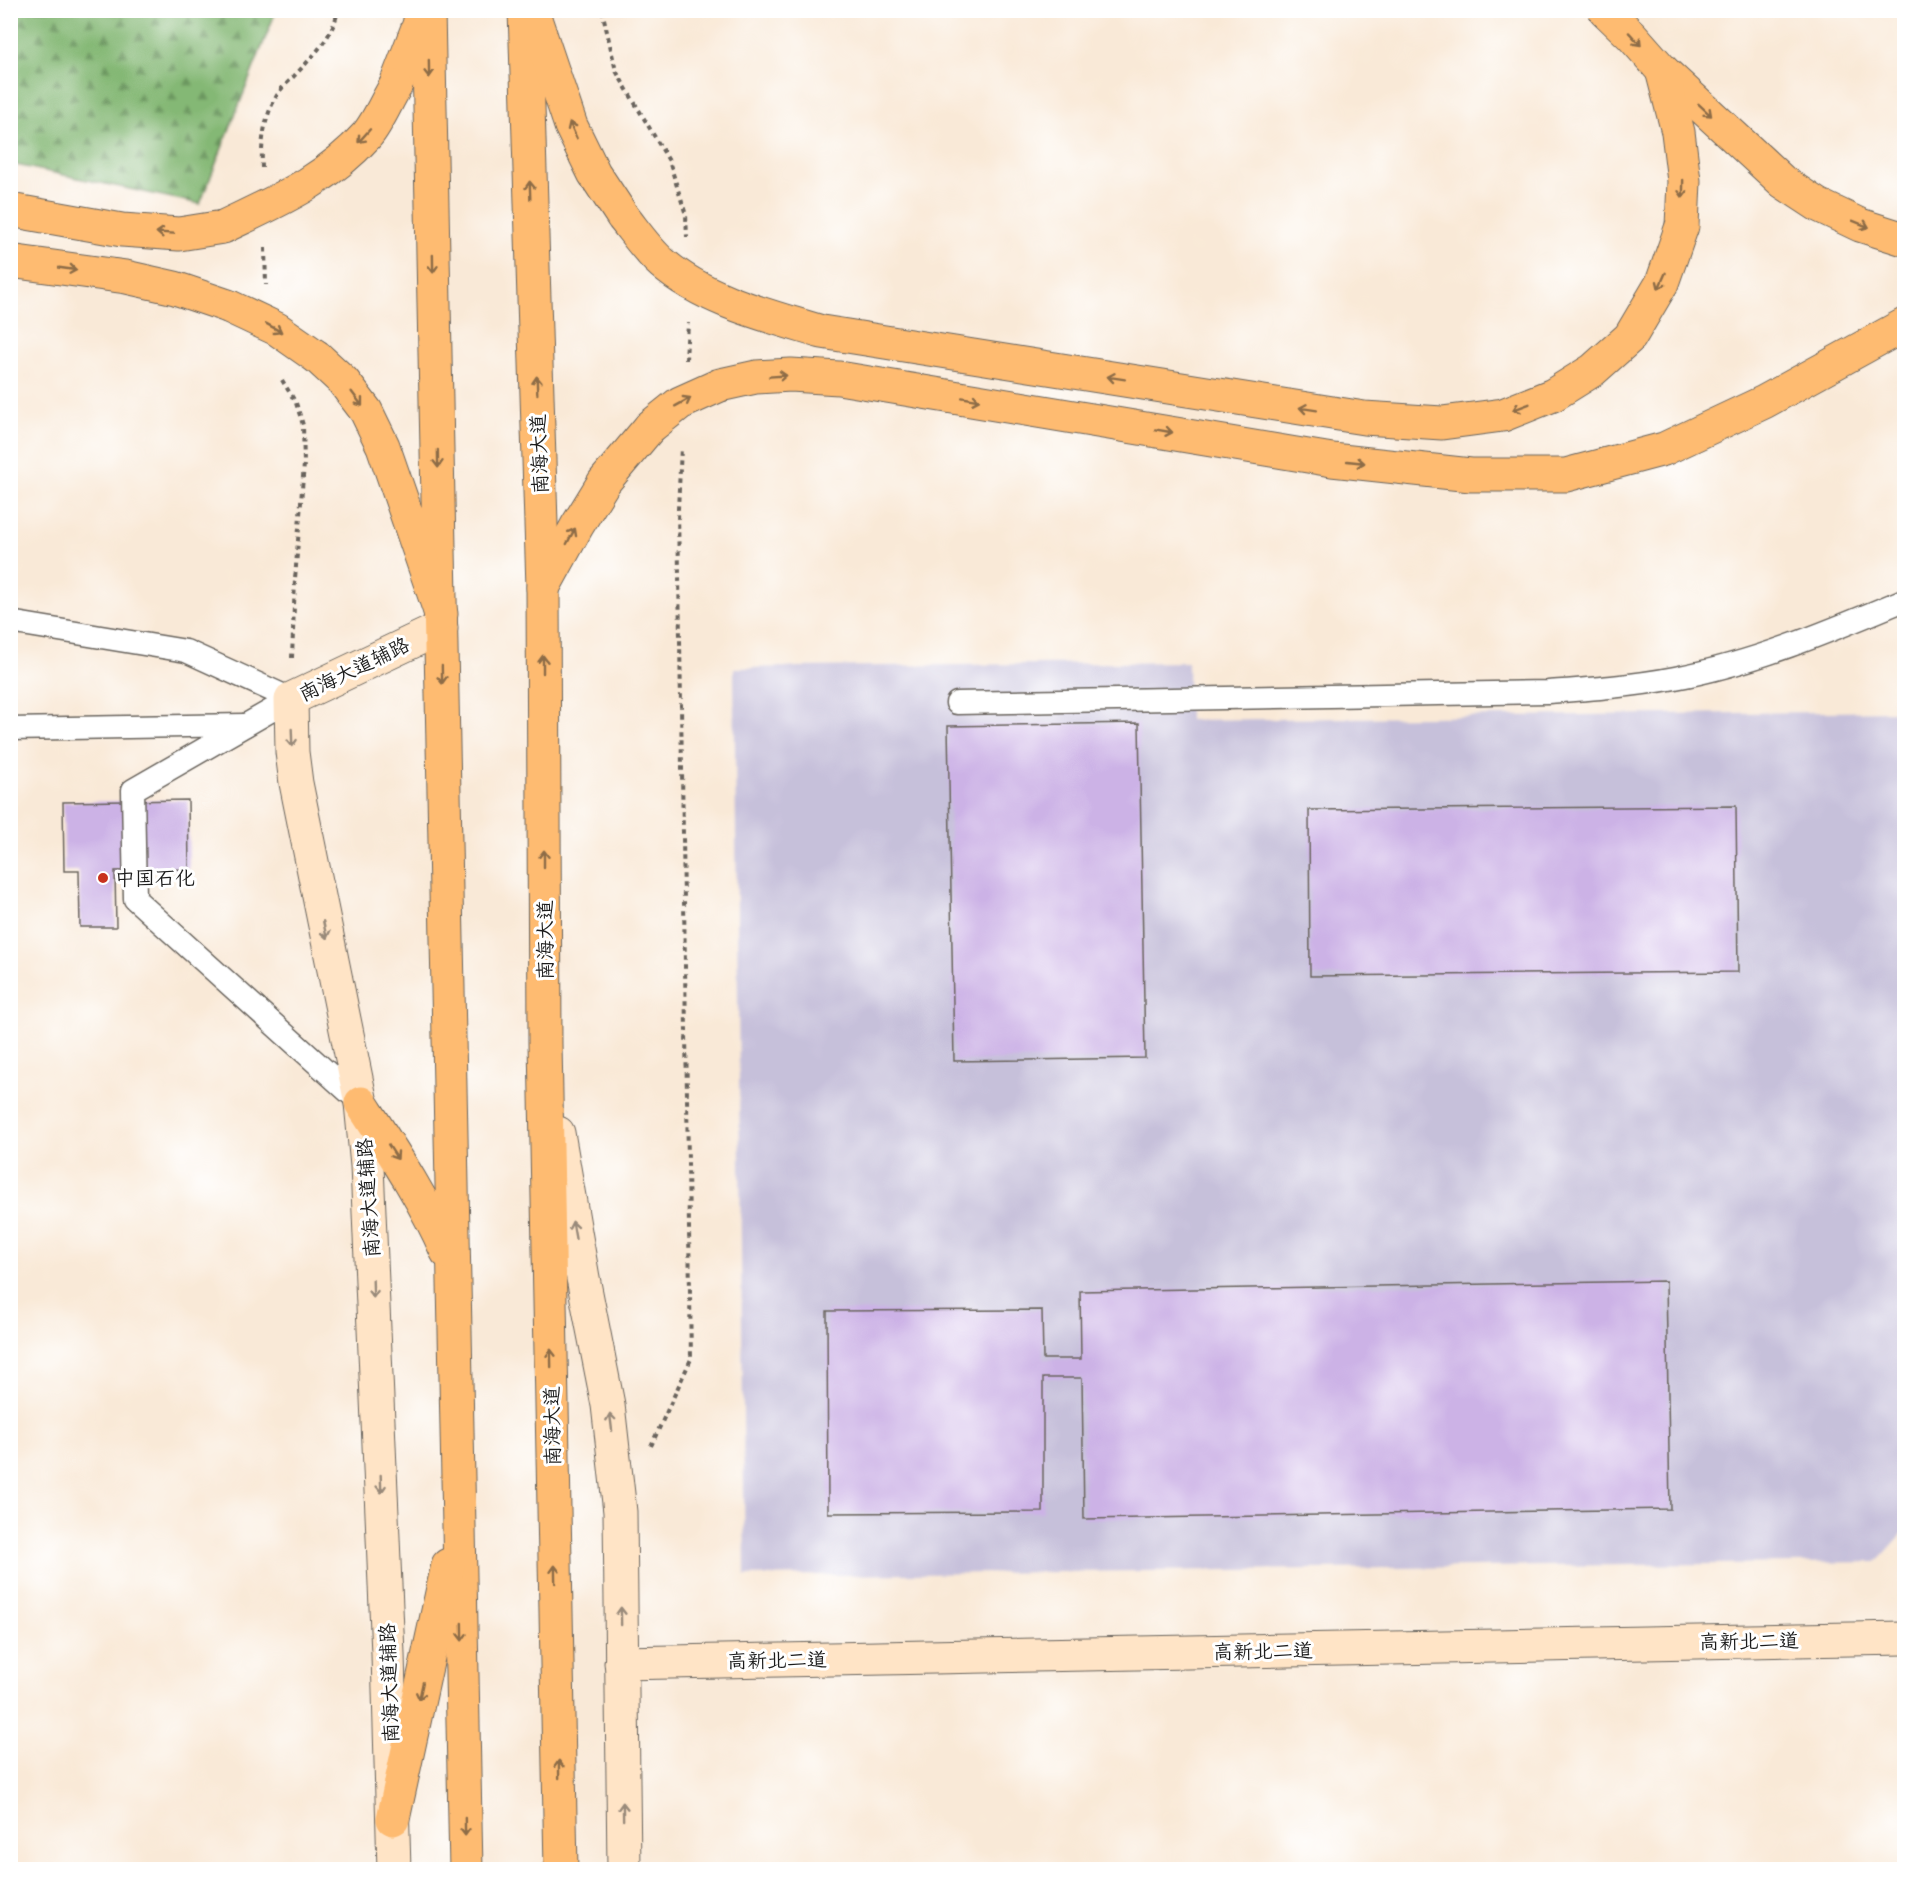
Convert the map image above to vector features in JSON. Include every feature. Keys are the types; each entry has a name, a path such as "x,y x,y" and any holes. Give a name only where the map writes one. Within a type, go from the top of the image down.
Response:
{"main road":[{"path":"10,210 122,230 180,234 223,227 296,192 336,165 368,134 395,87 419,25 422,10"},
{"path":"428,10 466,1869"},
{"name":"南海大道","path":"525,10 543,588 545,1043 561,1869"},
{"path":"532,10 571,126 594,173 623,217 662,263 702,290 754,311 822,332 1364,418 1442,423 1503,415 1553,395 1593,369 1630,336 1662,283 1682,226 1684,181 1678,132 1662,70"},
{"path":"1605,10 1662,70 1783,182 1818,205 1860,225 1905,239"},
{"path":"10,261 126,277 175,288 228,306 277,329 317,357 349,388 366,411 383,446 441,621"},
{"path":"543,588 604,482 650,427 680,402 720,385 756,377 791,375 839,378 1332,460 1471,475 1566,475 1664,449 1764,402 1905,325"},
{"name":"南海大道辅路","path":"394,1869 372,1244 361,1103 296,783 292,752 291,699 441,621"},
{"path":"545,1043 564,1178 599,1352 616,1461 620,1512 624,1869"},
{"path":"361,1103 409,1177 434,1222 453,1264"},
{"path":"393,1819 460,1510"},
{"name":"高新北二道","path":"621,1663 1905,1638"}],"lane":[{"path":"957,703 1536,692 1607,688 1676,678 1740,662 1811,639 1905,600"},
{"path":"10,622 186,651 291,699"},
{"path":"291,699 133,790 135,899 361,1103"},
{"path":"10,729 247,725"}],"path":[{"path":"602,10 616,71 669,161 686,215 688,247"},
{"path":"686,370 688,313"},
{"path":"648,1451 691,1359 678,509 682,440"}],"shaded area":[{"path":"1188,662 1189,720 1904,711 1904,1532 1877,1562 745,1576 734,668"}],"green space":[{"path":"11,10 276,11 200,204 11,164"}],"building":[{"path":"1139,723 1145,1058 954,1061 948,726"},
{"path":"188,800 189,869 115,871 116,927 80,927 79,871 64,871 63,802"},
{"path":"1736,806 1738,972 1310,976 1309,810"},
{"path":"1666,1281 1670,1509 1084,1519 1082,1378 1043,1378 1043,1512 828,1513 827,1311 1042,1310 1043,1359 1081,1359 1080,1291"}],"place":[{"name":"中国石化","path":"103,878"}]}
